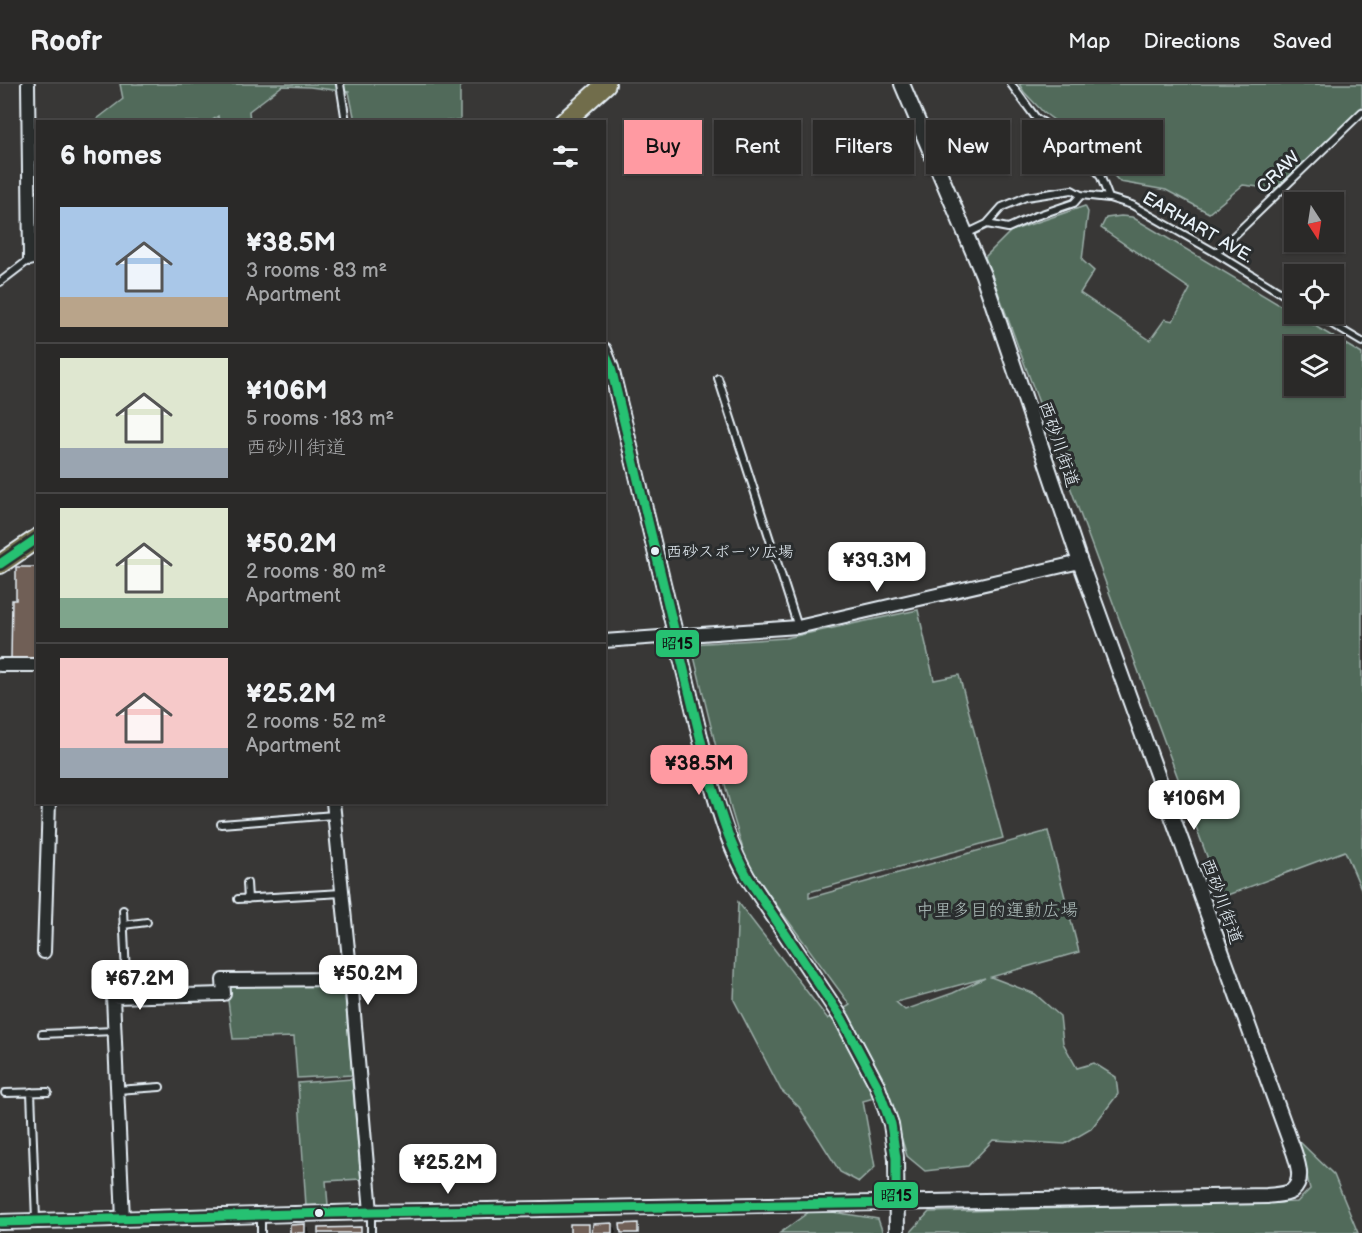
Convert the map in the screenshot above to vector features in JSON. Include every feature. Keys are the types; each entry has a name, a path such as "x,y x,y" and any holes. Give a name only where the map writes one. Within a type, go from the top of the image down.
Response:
{"main road":[{"path":"566,120 606,84"},
{"path":"0,564 36,539"}],"street":[{"path":"28,84 30,259"},
{"name":"西砂川街道","path":"0,1222 35,1226 123,1219 261,1215 1267,1196 1292,1191 1298,1182 1300,1170 1294,1152 1080,562 983,275 902,84"},
{"path":"606,357 614,380 711,782 728,838 748,878 842,1019 877,1084 891,1124 897,1158 897,1233"},
{"path":"606,641 798,627 1080,562"},
{"path":"0,665 36,665"},
{"path":"44,952 49,804"},
{"path":"333,809 372,1212"},
{"path":"123,1219 113,997 224,994 223,980 351,979"}],"lane":[{"path":"340,84 346,120"},
{"path":"1011,84 1036,118 1062,135 1084,155 1100,175 1109,198"},
{"name":"CRAW","path":"1215,253 1362,112"},
{"name":"EARHART AVE.","path":"966,234 987,224 1002,207 1026,196 1072,190 1081,195 1109,198 1132,205 1284,295"},
{"name":"EARHART AVE.","path":"987,224 1008,228 1074,203 1081,195"},
{"path":"0,282 30,259"},
{"path":"1332,324 1362,342"},
{"path":"718,378 798,627"},
{"path":"221,824 333,809"},
{"path":"247,883 248,899"},
{"path":"238,899 342,893"},
{"path":"123,910 127,996"},
{"path":"123,925 147,922"},
{"path":"42,1034 114,1031"},
{"path":"117,1090 160,1087"},
{"path":"31,1092 35,1226"},
{"path":"5,1093 48,1092"},
{"path":"371,1233 372,1212"},
{"path":"261,1215 261,1233"}],"green space":[{"path":"120,84 465,84 460,87 460,120 355,120 349,92 282,86 249,111 250,120 219,120 218,116 213,120 97,120 123,99"},
{"path":"1019,84 1362,84 1362,110 1275,189 1243,185 1209,213 1166,190 1120,182 1112,174 1163,174 1163,120 1054,120 1024,92"},
{"path":"1085,206 1088,212 1082,260 1094,271 1080,293 1150,340 1165,319 1173,321 1190,289 1101,228 1106,218 1132,217 1284,308 1284,324 1312,324 1332,336 1284,336 1284,396 1344,396 1344,343 1362,354 1362,891 1345,851 1222,897 985,257 1011,231"},
{"name":"中里多目的運動広場","path":"918,610 934,680 959,675 1003,838 809,892 809,898 1048,831 1079,952 991,977 1035,994 1060,1016 1063,1043 1077,1068 1094,1063 1116,1077 1118,1094 1091,1129 1065,1144 993,1140 968,1166 925,1171 907,1156 888,1094 863,1101 875,1167 859,1182 840,1172 799,1107 781,1090 734,1000 738,902 828,1019 850,1005 748,866 731,809 691,644 786,638","holes":["985,978 953,993 905,1010 896,1002"]},
{"path":"226,985 344,985 352,1075 297,1078 294,1037 233,1039"},
{"path":"352,1079 361,1179 326,1181 328,1205 306,1206 298,1083"},
{"path":"1299,1141 1334,1175 1358,1233 910,1233 929,1212 1297,1202 1310,1189"},
{"path":"813,1209 878,1219 883,1233 780,1233"}],"building":[{"path":"16,567 36,567 36,659 11,659 12,600 16,600"},
{"path":"612,1223 612,1233 592,1233 593,1224"},
{"path":"638,1223 638,1233 621,1233 620,1224"},
{"path":"305,1224 305,1233 290,1233 290,1225"},
{"path":"570,1224 589,1224 589,1233 570,1233"},
{"path":"361,1227 361,1233 318,1233 318,1228"}],"transit line":[{"name":"昭15","path":"0,1222 371,1212 896,1203 896,1158 891,1124 877,1085 842,1019 748,878 736,855 723,819 711,782 611,368 606,356"},
{"name":"昭15","path":"0,564 36,539"}],"place":[{"name":"西砂スポーツ広場","path":"655,551"}]}
